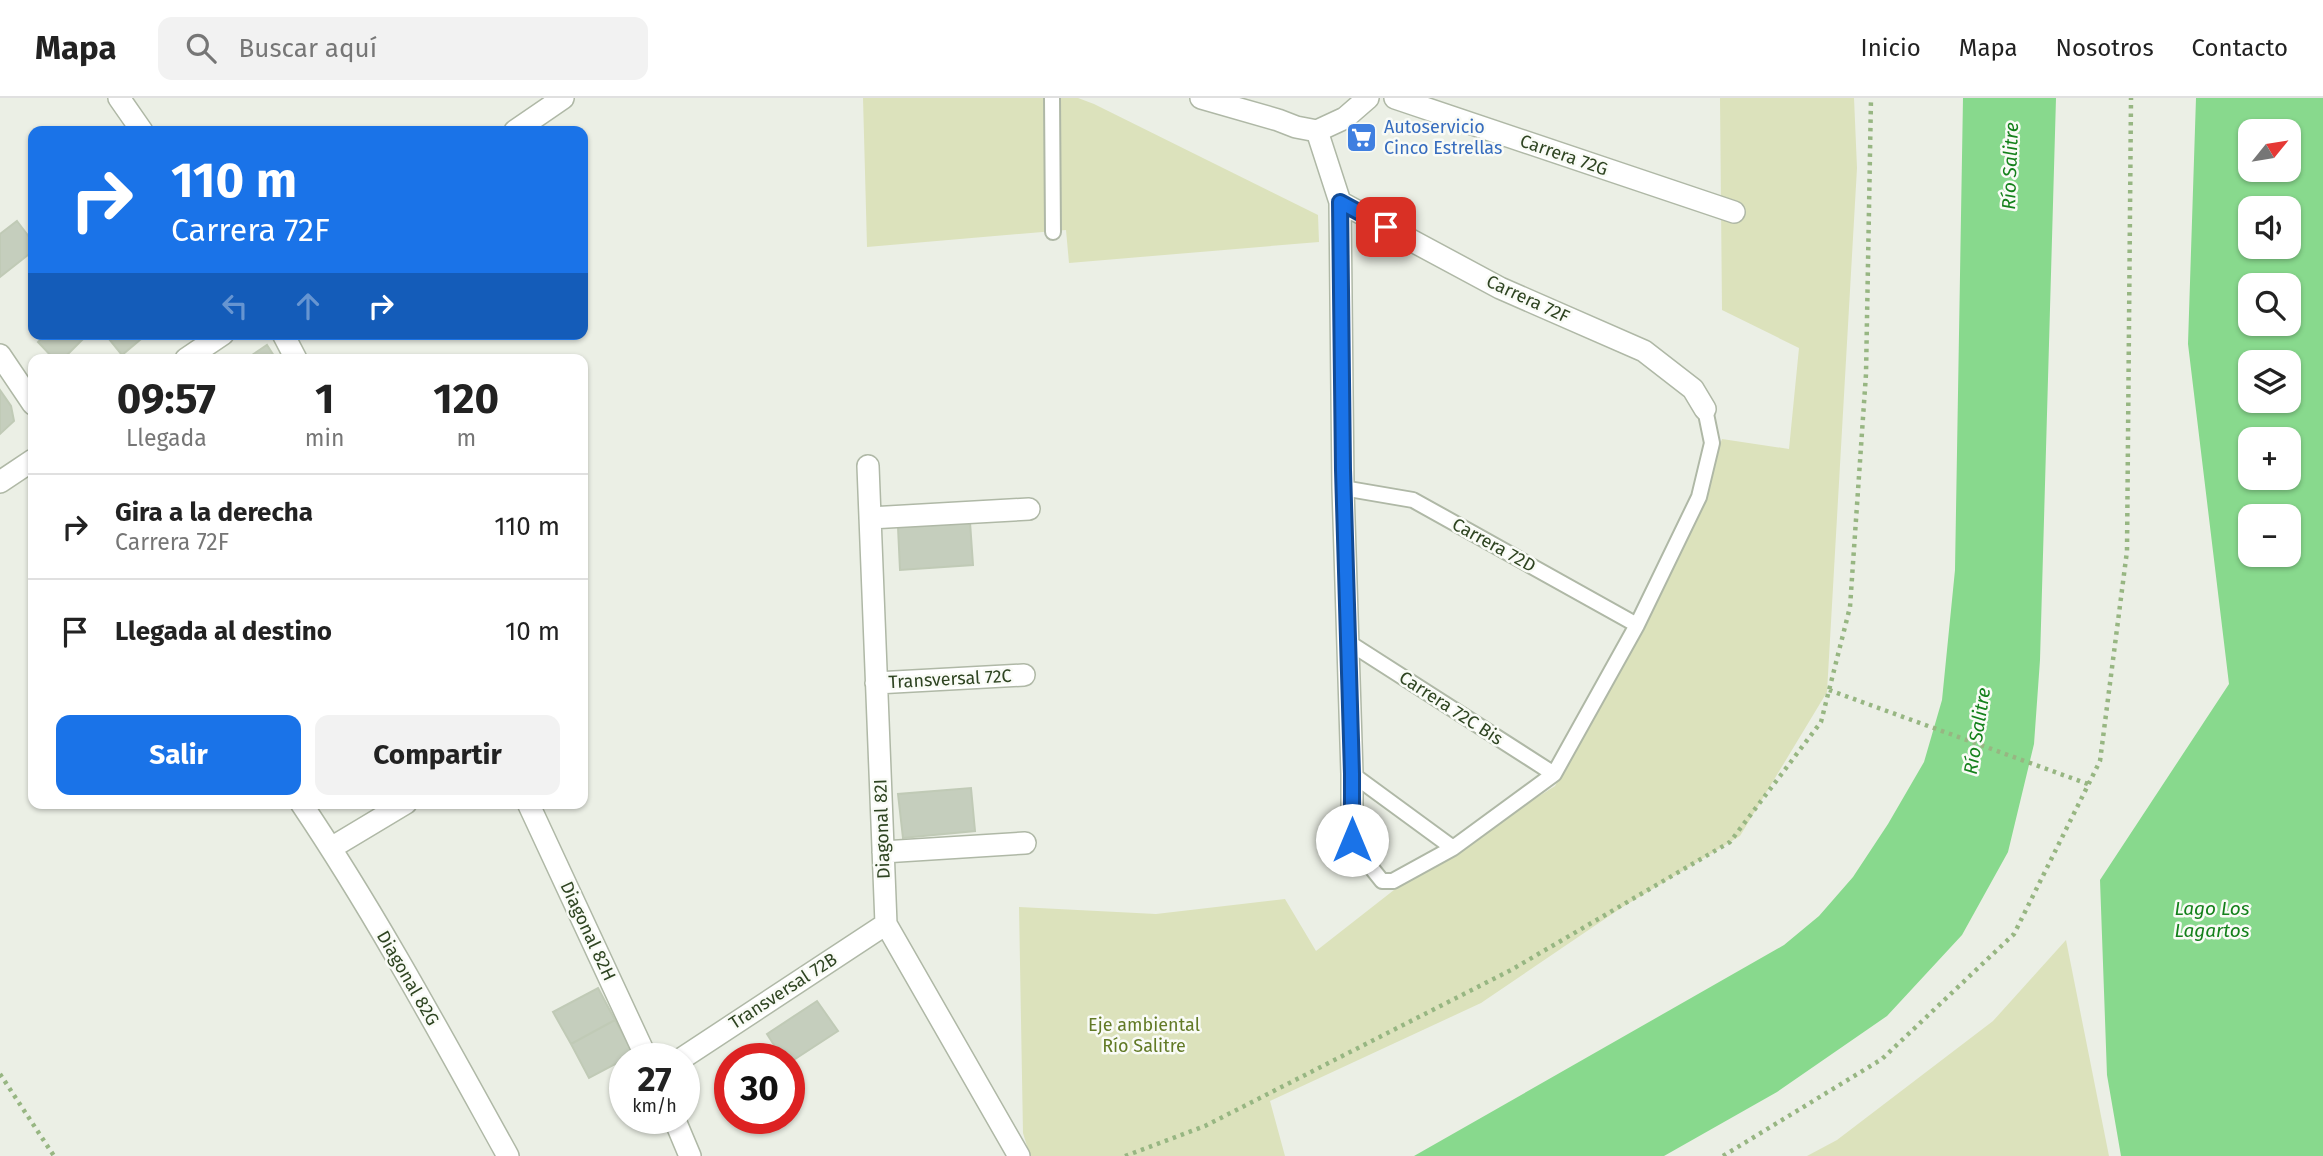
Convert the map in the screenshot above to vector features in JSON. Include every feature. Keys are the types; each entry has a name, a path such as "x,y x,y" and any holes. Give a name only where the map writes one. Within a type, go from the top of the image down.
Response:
{"street":[{"path":"118,98 138,126"},
{"path":"1201,98 1317,131 1345,117 1368,98"},
{"name":"Carrera 72G","path":"1395,98 1734,212"},
{"path":"522,126 558,99"},
{"path":"1317,131 1340,202 1343,488 1352,840"},
{"name":"Carrera 72F","path":"1340,202 1500,288 1644,351 1693,390 1705,410"},
{"path":"193,354 214,340"},
{"path":"0,355 28,397"},
{"path":"0,482 28,463"},
{"name":"Diagonal 82I","path":"869,466 886,924 1019,1156"},
{"path":"870,518 1029,509"},
{"name":"Transversal 72C","path":"876,683 1024,675"},
{"name":"Diagonal 82G","path":"305,809 430,1015 508,1156"},
{"path":"331,848 395,809"},
{"name":"Diagonal 82H","path":"531,809 640,1043"},
{"path":"883,852 1025,843"},
{"name":"Transversal 72B","path":"700,1046 886,924"},
{"path":"681,1134 690,1156"}],"lane":[{"path":"1052,98 1053,232"},
{"path":"1352,840 1382,881 1387,883 1453,848 1554,774 1637,625 1699,497 1712,443 1705,410"},
{"name":"Carrera 72D","path":"1343,488 1413,500 1637,625"},
{"name":"Carrera 72C Bis","path":"1348,642 1554,774"},
{"path":"1352,774 1453,848"}],"path":[{"path":"1125,1156 1205,1126 1511,970 1730,842 1821,722 1850,607 1866,374 1871,98"},
{"path":"1723,1156 1882,1059 2014,934 2100,761 2127,551 2131,98"},
{"path":"1829,690 2088,784"},
{"path":"0,1074 54,1156"}],"green space":[{"path":"863,98 1078,98 1318,215 1319,242 1069,263 1066,230 867,247"},
{"name":"Eje ambiental Río Salitre","path":"1720,98 1854,98 1857,168 1827,692 1740,836 1621,908 1481,1003 1270,1101 1285,1156 1030,1156 1023,1133 1019,907 1156,914 1285,899 1316,951 1408,879 1555,786 1671,572 1722,439 1789,449 1799,348 1722,310"},
{"path":"2066,940 2109,1156 1807,1156 1837,1140 1993,1021"}],"water":[{"name":"Río Salitre","path":"1963,98 2056,98 2040,660 2034,744 2008,852 1962,935 1887,1016 1777,1092 1664,1156 1414,1156 1784,945 1819,916 1853,877 1924,762 1942,700 1955,570"},
{"name":"Lago Los Lagartos","path":"2196,98 2323,98 2323,1156 2121,1156 2107,1075 2100,880 2229,684 2188,344"}],"building":[{"path":"17,221 28,235 28,255 0,277 0,234"},
{"path":"82,340 68,354 49,354 38,342"},
{"path":"110,340 140,340 123,354"},
{"path":"267,345 273,354 254,354"},
{"path":"0,390 11,406 14,421 0,434"},
{"path":"970,522 973,565 900,570 898,527"},
{"path":"971,788 975,831 903,838 898,794"},
{"path":"598,988 615,1020 571,1044 553,1012"},
{"path":"817,1001 838,1031 805,1053 805,1043 773,1043 767,1034"},
{"path":"615,1020 628,1043 609,1043 609,1067 589,1078 571,1044"}],"place":[{"name":"Autoservicio Cinco Estrellas","path":"1361,137"}],"route":[{"path":"1352,840 1340,202 1386,227"}]}
